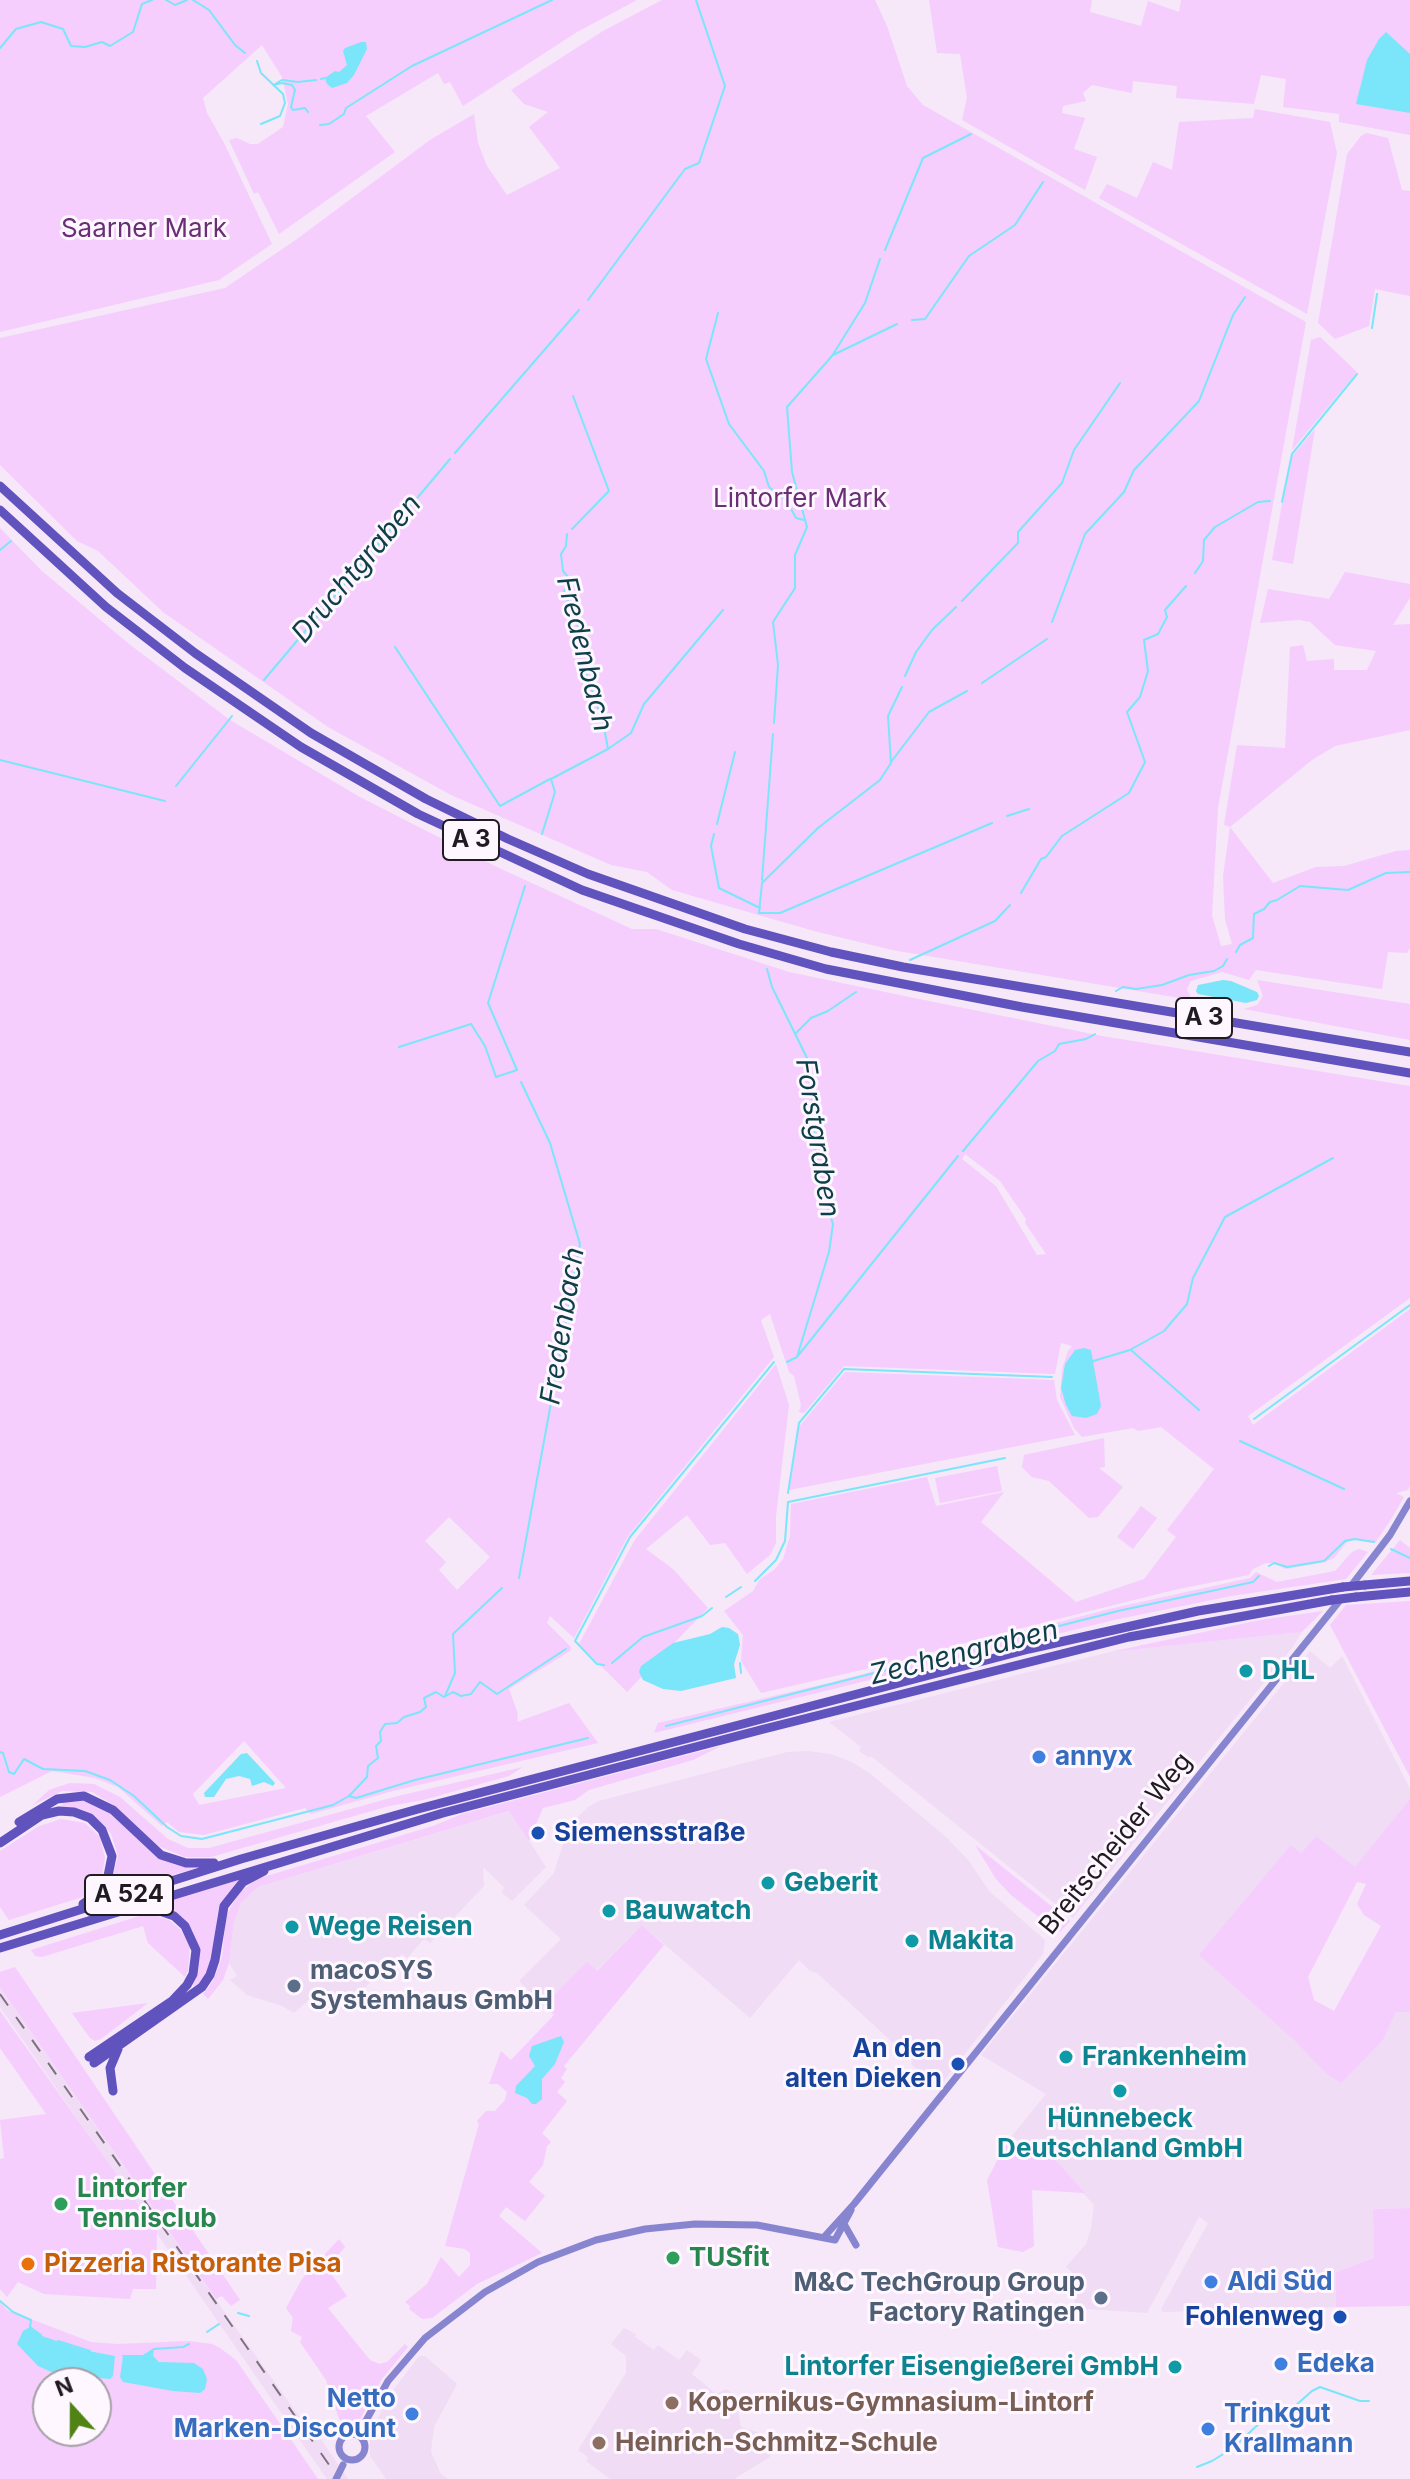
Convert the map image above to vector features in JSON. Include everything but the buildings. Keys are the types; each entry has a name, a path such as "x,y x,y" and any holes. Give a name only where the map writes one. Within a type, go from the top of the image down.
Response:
{"highway":[{"name":"A 3","path":"0,486 117,593 195,653 311,733 426,799 588,874 745,929 846,955 1410,1052"},
{"name":"A 3","path":"0,510 106,607 185,668 301,747 418,814 582,890 698,931 826,969 1038,1010 1410,1075"},
{"name":"A 524","path":"0,1935 241,1859 523,1780 1029,1649 1198,1611 1343,1587 1410,1581"},
{"name":"A 524","path":"0,1948 443,1813 1030,1660 1206,1621 1332,1600 1410,1592"},
{"path":"0,1835 57,1799 84,1796 113,1810 149,1846 173,1860 204,1865 241,1859"},
{"path":"0,1843 42,1815 74,1812 90,1818 102,1830 112,1856 107,1881 89,1901 32,1921 16,1930"},
{"path":"99,1916 108,1918 142,1908 174,1916 192,1938 196,1962 193,1974 179,1994 92,2060 124,2042 202,1987 215,1960 224,1906 234,1891 252,1876 298,1860 302,1854"},
{"path":"113,2091 111,2061 124,2042"}],"main road":[{"name":"Breitscheider Weg","path":"854,2204 835,2240 824,2237 854,2204 1321,1623 1390,1535 1410,1501"},
{"path":"358,2435 379,2395 398,2368 439,2325 505,2279 579,2244 645,2229 709,2223 757,2225 824,2237"},
{"path":"844,2224 856,2245"},
{"path":"336,2479 344,2462 339,2441 346,2435 358,2435"},
{"path":"344,2462 364,2453 365,2445 358,2435"}],"shaded area":[{"path":"1302,1632 1073,1918 871,1756 869,1758 859,1751 861,1747 829,1722 1110,1652"},
{"path":"1310,1651 1330,1668 1342,1656 1410,1789 1410,1799 1355,1868 1316,1836 1301,1853 1291,1845 1292,2038 1308,2054 1383,2040 1396,2011 1410,2012 1410,2208 1373,2209 1374,2258 1336,2272 1336,2307 1163,2312 1161,2309 1208,2223 1199,2217 1147,2313 1075,2308 1075,2275 1066,2267 1086,2244 1094,2205 1046,2151 1040,2158 1012,2136 1046,2094 981,2055"},
{"path":"787,1752 830,1754 852,1762 872,1775 946,1837 969,1861 989,1891 1045,1940 1043,1954 943,2082 931,2082 911,2064 913,2061 799,1960 750,2018 642,1925 596,1971 587,1963 544,2005 519,1981 561,1939 524,1905 554,1873 566,1834 588,1807 599,1801"},
{"path":"510,1811 546,1867 512,1901 502,1893 504,1887 483,1867 484,1886 430,1943 424,1939 407,1958 402,1954 386,1973 381,1970 344,2011 320,1990 294,2013 247,1995 230,1980 237,1976 229,1963 234,1922 241,1903 258,1887"},
{"path":"0,1987 223,2310 303,2422 308,2420 348,2479 327,2479 0,2007"},
{"name":"Kopernikus-Gymnasium-Lintorf","path":"624,2328 654,2350 658,2345 679,2360 687,2350 701,2360 692,2374 716,2394 726,2389 735,2395 741,2427 772,2437 770,2457 734,2479 610,2479 586,2461 588,2457 578,2450 626,2373 626,2356 611,2344"},
{"path":"419,2356 425,2356 457,2384 434,2427 431,2452 441,2474 448,2479 386,2479 370,2456 370,2434 391,2393"}],"green space":[{"name":"Saarner Mark","path":"0,0 637,0 577,32 463,106 450,82 444,84 438,73 366,116 395,152 279,234 258,192 254,194 229,140 237,138 258,144 283,127 288,104 282,77 262,45 203,98 207,113 272,244 219,280 0,332"},
{"name":"Lintorfer Mark","path":"662,0 875,0 907,86 923,105 1306,322 1218,808 1212,915 1221,946 1232,944 1225,919 1223,876 1230,827 1273,883 1316,867 1344,866 1410,850 1410,948 1407,953 1388,952 1382,989 1256,970 1249,980 1222,972 1191,981 1187,989 1192,1000 892,950 672,890 647,872 611,865 451,795 328,727 163,612 98,551 77,541 0,465 0,338 225,288 297,239 430,140 474,114 478,143 487,166 507,195 560,168 529,127 548,112 524,104 511,90 603,31"},
{"path":"929,0 1092,0 1090,12 1141,26 1148,1 1179,12 1181,0 1410,0 1410,135 1339,122 1339,114 1283,107 1286,79 1261,75 1254,104 1176,98 1177,86 1133,81 1132,93 1092,85 1083,93 1086,101 1063,106 1062,113 1085,118 1074,149 1097,157 1085,190 962,120 967,98 960,54 937,53"},
{"path":"1255,109 1330,122 1337,153 1307,314 1099,198 1107,184 1137,198 1153,162 1172,170 1179,122 1253,118"},
{"path":"1366,133 1388,138 1402,190 1410,191 1410,296 1375,289 1369,326 1335,339 1318,323 1347,154"},
{"path":"1320,337 1357,372 1292,450 1311,340"},
{"path":"1315,429 1293,564 1272,560 1290,459"},
{"path":"0,528 42,571 129,644 230,720 358,796 499,868 632,929 656,929 789,972 1102,1036 1410,1086 1410,1298 1248,1416 1253,1425 1410,1309 1410,1485 1408,1490 1396,1493 1404,1497 1375,1543 1354,1538 1334,1558 1325,1562 1286,1569 1266,1563 1253,1569 1249,1575 1174,1590 905,1660 761,1693 741,1661 743,1635 724,1611 753,1591 760,1579 783,1559 790,1536 791,1504 927,1477 936,1506 1004,1492 981,1522 1076,1602 1144,1579 1176,1537 1167,1530 1214,1469 1161,1427 1138,1431 1133,1428 1082,1437 1074,1428 1060,1397 1062,1369 1072,1346 1061,1343 1055,1374 844,1366 804,1413 799,1412 801,1405 794,1376 789,1372 770,1314 761,1320 774,1357 628,1536 574,1638 550,1616 547,1623 571,1647 570,1651 509,1689 518,1714 517,1722 569,1703 598,1743 393,1791 311,1814 305,1808 204,1835 179,1832 167,1822 162,1826 118,1787 95,1778 52,1771 0,1797","holes":["965,1154 1000,1181 1046,1254 1037,1255 996,1186 962,1159","449,1517 490,1557 457,1590 439,1570 446,1562 425,1541","244,1741 286,1788 199,1805 193,1794"]},
{"path":"1345,572 1410,584 1410,598 1393,625 1410,624 1410,730 1335,746 1312,760 1230,827 1224,825 1237,745 1285,748 1290,647 1303,645 1307,661 1334,659 1334,670 1367,670 1376,651 1335,645 1310,622 1260,623 1268,589 1329,599"},
{"path":"1257,980 1410,1004 1410,1040 1244,1009 1257,1005 1263,996"},
{"path":"776,1364 789,1405 776,1516 776,1543 770,1555 747,1574 725,1543 710,1545 687,1515 646,1549 673,1569 708,1608 627,1692 579,1644 634,1541"},
{"path":"845,1372 1054,1380 1057,1400 1075,1435 789,1490 798,1428"},
{"path":"1104,1438 1105,1467 1099,1468 1123,1487 1098,1517 1089,1518 1049,1481 1032,1477 1022,1467 1024,1455"},
{"path":"997,1466 1002,1491 940,1503 935,1478"},
{"path":"1141,1506 1157,1518 1133,1549 1117,1537"},
{"path":"1400,1540 1410,1548 1410,1573 1371,1575"},
{"path":"1359,1549 1368,1552 1346,1579 1231,1596 1114,1620 654,1733 658,1723 833,1682 1109,1609 1250,1578 1256,1572 1277,1582 1335,1571 1352,1552"},
{"path":"1410,1601 1410,1777 1330,1625 1346,1605"},
{"path":"1323,1611 1302,1632 1110,1652 1260,1620"},
{"path":"721,1746 693,1760 589,1790 575,1800 543,1808 529,1841 509,1811 258,1887 241,1903 234,1922 229,1963 223,1980 208,1999 203,1994 213,1981 222,1957 226,1916 239,1893 257,1879 433,1826 462,1814"},
{"path":"523,1767 509,1776 423,1800 389,1806 211,1857 185,1857 158,1846 113,1805 92,1792 62,1791 33,1805 49,1790 70,1783 94,1784 120,1797 168,1839 188,1848 209,1848 398,1796"},
{"path":"1410,1799 1410,2012 1396,2012 1383,2040 1341,2083 1326,2073 1292,2038 1199,1955 1291,1845 1301,1853 1316,1836 1355,1867","holes":["1357,1882 1366,1884 1357,1904 1364,1915 1381,1926 1334,2011 1314,2000 1308,1977"]},
{"path":"83,1800 113,1815 157,1856 174,1864 196,1868 101,1896 111,1884 118,1855 111,1834 97,1819 81,1809 61,1806 64,1802"},
{"path":"61,1819 85,1823 100,1837 105,1858 101,1881 86,1896 9,1920 0,1907 0,1851 39,1826"},
{"path":"975,1845 1070,1921 1060,1932 1011,1895 996,1879"},
{"path":"242,1878 218,1911 213,1957 207,1976 196,1988 192,1984 199,1959 193,1931 185,1921 153,1905"},
{"path":"149,1913 169,1920 180,1929 190,1946 185,1977 148,1943 143,1926 42,1957 35,1956 31,1950"},
{"path":"642,1925 664,1945 564,2066 567,2069 561,2078 565,2082 557,2092 567,2101 542,2133 551,2142 547,2146 543,2165 529,2182 545,2196 525,2221 506,2207 499,2216 542,2253 477,2284 432,2318 422,2319 405,2302 427,2284 441,2257 459,2277 470,2265 470,2253 465,2249 445,2246 479,2124 477,2121 486,2111 495,2111 505,2100 507,2092 498,2084 489,2084 501,2051 511,2060 554,2015 544,2005 587,1962 597,1971"},
{"path":"15,1967 240,2300 231,2306 222,2296 216,2299 0,1987 0,1972"},
{"path":"148,2003 95,2041 72,2013"},
{"name":"Lintorfer Tennisclub","path":"0,2011 157,2231 156,2289 133,2289 130,2299 44,2294 18,2282 7,2297 0,2289 0,2159 4,2158 0,2120 46,2114 0,2048"},
{"path":"1006,2141 1021,2143 1040,2157 1046,2150 1085,2193 1032,2190 1034,2246 1023,2252 998,2247 987,2180 998,2159 1004,2159"},
{"path":"1410,2208 1410,2306 1336,2307 1336,2272 1374,2258 1373,2209"},
{"path":"339,2239 345,2247 327,2268 347,2296 328,2308 370,2360 379,2364 387,2362 405,2344 408,2347 382,2379 357,2425 351,2428 339,2419 326,2380 300,2342 302,2337 291,2331 293,2318 286,2308 302,2279"},
{"path":"0,2302 7,2310 91,2342 189,2341 220,2348 236,2360 318,2479 0,2479"}],"water":[{"path":"1386,32 1410,54 1410,113 1356,104 1367,60"},
{"path":"366,42 367,49 354,75 347,83 332,88 325,78 347,65 345,48"},
{"path":"1223,980 1257,992 1257,1000 1246,1003 1198,994 1196,991 1198,985"},
{"path":"1075,1350 1091,1350 1101,1406 1097,1414 1086,1418 1072,1416 1061,1388 1065,1364"},
{"path":"722,1627 738,1634 740,1645 734,1664 736,1678 681,1691 663,1689 643,1680 639,1672 641,1666 673,1643 710,1634"},
{"path":"247,1753 275,1783 273,1786 264,1782 252,1786 250,1779 239,1776 226,1779 214,1797 205,1797 204,1793 241,1754"},
{"path":"561,2036 564,2042 555,2064 542,2079 542,2099 532,2104 515,2093 516,2086 535,2066 529,2056 532,2046"},
{"path":"30,2327 42,2336 83,2350 115,2356 113,2376 112,2367 38,2366 17,2344 23,2331"},
{"path":"154,2349 153,2356 159,2362 194,2363 203,2369 207,2379 205,2389 200,2393 173,2391 123,2382 120,2377 123,2356 143,2356"}],"waterway":[{"path":"0,48 16,29 41,22 63,29 71,46 85,47 102,42 110,46 133,32 142,4 152,0"},
{"path":"166,0 175,5 187,0"},
{"path":"193,0 209,10 235,45 245,53"},
{"path":"320,125 329,124 344,114 346,108 412,66 552,0"},
{"path":"588,300 685,169 699,163 725,86 696,0"},
{"path":"257,61 261,73 283,94 285,103 280,116 261,124"},
{"path":"321,79 325,78"},
{"path":"275,84 282,80 316,80"},
{"path":"273,85 292,85 295,90 291,107 293,110 305,108 308,112"},
{"path":"885,250 923,158 971,134"},
{"path":"912,320 925,319 969,256 1015,225 1043,182"},
{"path":"774,723 778,665 773,622 795,588 795,555 807,527 792,472 787,407 832,356 865,303 880,259"},
{"path":"1372,328 1377,294"},
{"path":"1052,622 1085,534 1124,492 1134,470 1199,401 1233,315 1245,297"},
{"name":"Druchtgraben","path":"455,453 579,310"},
{"path":"718,313 706,359 729,424 764,471 769,487 786,500 796,518 804,520"},
{"path":"833,355 897,324"},
{"path":"1282,502 1292,454 1357,374"},
{"name":"Forstgraben","path":"962,601 1018,543 1018,532 1062,483 1074,450 1120,383"},
{"name":"Fredenbach","path":"572,529 609,491 573,396"},
{"name":"Druchtgraben","path":"264,680 450,459"},
{"path":"1195,573 1203,561 1204,540 1215,527 1258,502 1270,501"},
{"name":"Fredenbach","path":"542,834 555,792 551,779 608,749 603,722 586,674 590,666 582,635 564,591 572,582 563,571 561,554 566,546 567,534"},
{"path":"0,550 11,541"},
{"path":"1021,893 1041,859 1062,836 1129,793 1145,762 1127,712 1140,697 1148,671 1144,640 1158,634 1167,617 1165,610 1186,586"},
{"name":"Forstgraben","path":"905,676 916,652 932,630 956,607"},
{"path":"608,749 631,733 644,704 723,610"},
{"path":"982,683 1047,639"},
{"path":"395,647 500,806 550,779"},
{"name":"Forstgraben","path":"902,687 888,716 891,763 880,780 818,828 762,883 759,913 780,913 992,823"},
{"path":"891,762 929,712 967,691"},
{"name":"Druchtgraben","path":"176,786 232,716"},
{"path":"762,880 773,734"},
{"path":"717,824 735,752"},
{"name":"Druchtgraben","path":"0,760 165,801"},
{"path":"1007,816 1029,809"},
{"path":"714,834 711,846 719,888 760,908"},
{"path":"1236,952 1240,945 1253,938 1254,914 1300,886 1348,890 1386,873 1410,872"},
{"name":"Fredenbach","path":"399,1047 471,1024 485,1046 496,1077 517,1070 488,1003 525,886"},
{"path":"910,960 995,921 1010,905"},
{"path":"1116,991 1123,987 1136,989 1162,985 1189,975 1214,971 1223,966 1227,959"},
{"name":"Forstgraben","path":"767,969 772,987 810,1064 817,1175 833,1224 829,1252 797,1357"},
{"path":"795,1034 811,1018 828,1011 856,992"},
{"path":"963,1151 1038,1061 1055,1051 1059,1044 1086,1039 1095,1034"},
{"name":"Fredenbach","path":"519,1578 580,1244 550,1143 521,1082"},
{"path":"787,1362 797,1357 958,1156"},
{"path":"1090,1362 1130,1350 1164,1331 1187,1304 1193,1278 1225,1217 1333,1158"},
{"path":"1254,1419 1410,1305"},
{"path":"1131,1350 1199,1410"},
{"path":"604,1665 597,1664 575,1641 630,1537 774,1362"},
{"path":"788,1493 799,1423 844,1369 1052,1377"},
{"path":"1240,1441 1344,1489"},
{"path":"755,1581 776,1560 785,1541 788,1502 1005,1458"},
{"name":"Zechengraben","path":"1269,1566 1274,1563 1287,1567 1324,1561 1345,1541 1374,1542"},
{"name":"Zechengraben","path":"1391,1549 1410,1558"},
{"name":"Zechengraben","path":"666,1726 1118,1611 1253,1582 1259,1576"},
{"path":"726,1597 741,1587"},
{"name":"Fredenbach","path":"445,1696 455,1673 453,1634 502,1588"},
{"path":"612,1663 643,1637 702,1616 712,1608"},
{"path":"0,1752 9,1772 14,1774 24,1759 43,1769 85,1771 110,1780 181,1836 202,1839 333,1805 349,1796 367,1777 368,1766 378,1758 376,1746 381,1741 380,1732 385,1724 397,1723 420,1712 426,1707 424,1698 436,1692 444,1697 453,1692 461,1696 471,1694 480,1682 497,1694 566,1649"},
{"path":"740,1663 741,1673"},
{"path":"349,1796 356,1798 415,1780 588,1738"},
{"path":"0,2301 13,2312 31,2320 30,2327 41,2335"},
{"path":"238,2313 249,2316"},
{"path":"207,2332 219,2324"},
{"path":"58,2341 90,2351"},
{"path":"123,2356 143,2356 154,2349 189,2344"},
{"path":"1197,2467 1233,2448 1264,2419 1285,2415 1320,2387 1360,2401 1369,2401"}],"railway":[{"path":"0,1994 339,2479"}],"place":[{"name":"DHL","path":"1246,1671"},
{"name":"annyx","path":"1039,1757"},
{"name":"Siemensstraße","path":"538,1833"},
{"name":"Geberit","path":"768,1883"},
{"name":"Bauwatch","path":"609,1911"},
{"name":"Wege Reisen","path":"292,1927"},
{"name":"Makita","path":"912,1941"},
{"name":"macoSYS Systemhaus GmbH","path":"294,1986"},
{"name":"Frankenheim","path":"1066,2057"},
{"name":"An den alten Dieken","path":"958,2064"},
{"name":"Hünnebeck Deutschland GmbH","path":"1120,2091"},
{"name":"Lintorfer Tennisclub","path":"61,2204"},
{"name":"TUSfit","path":"673,2258"},
{"name":"Pizzeria Ristorante Pisa","path":"28,2264"},
{"name":"Aldi Süd","path":"1211,2282"},
{"name":"M&C TechGroup Group Factory Ratingen","path":"1101,2298"},
{"name":"Fohlenweg","path":"1340,2317"},
{"name":"Edeka","path":"1281,2364"},
{"name":"Lintorfer Eisengießerei GmbH","path":"1175,2367"},
{"name":"Kopernikus-Gymnasium-Lintorf","path":"672,2403"},
{"name":"Netto Marken-Discount","path":"412,2414"},
{"name":"Trinkgut Krallmann","path":"1208,2429"},
{"name":"Heinrich-Schmitz-Schule","path":"599,2443"}]}
